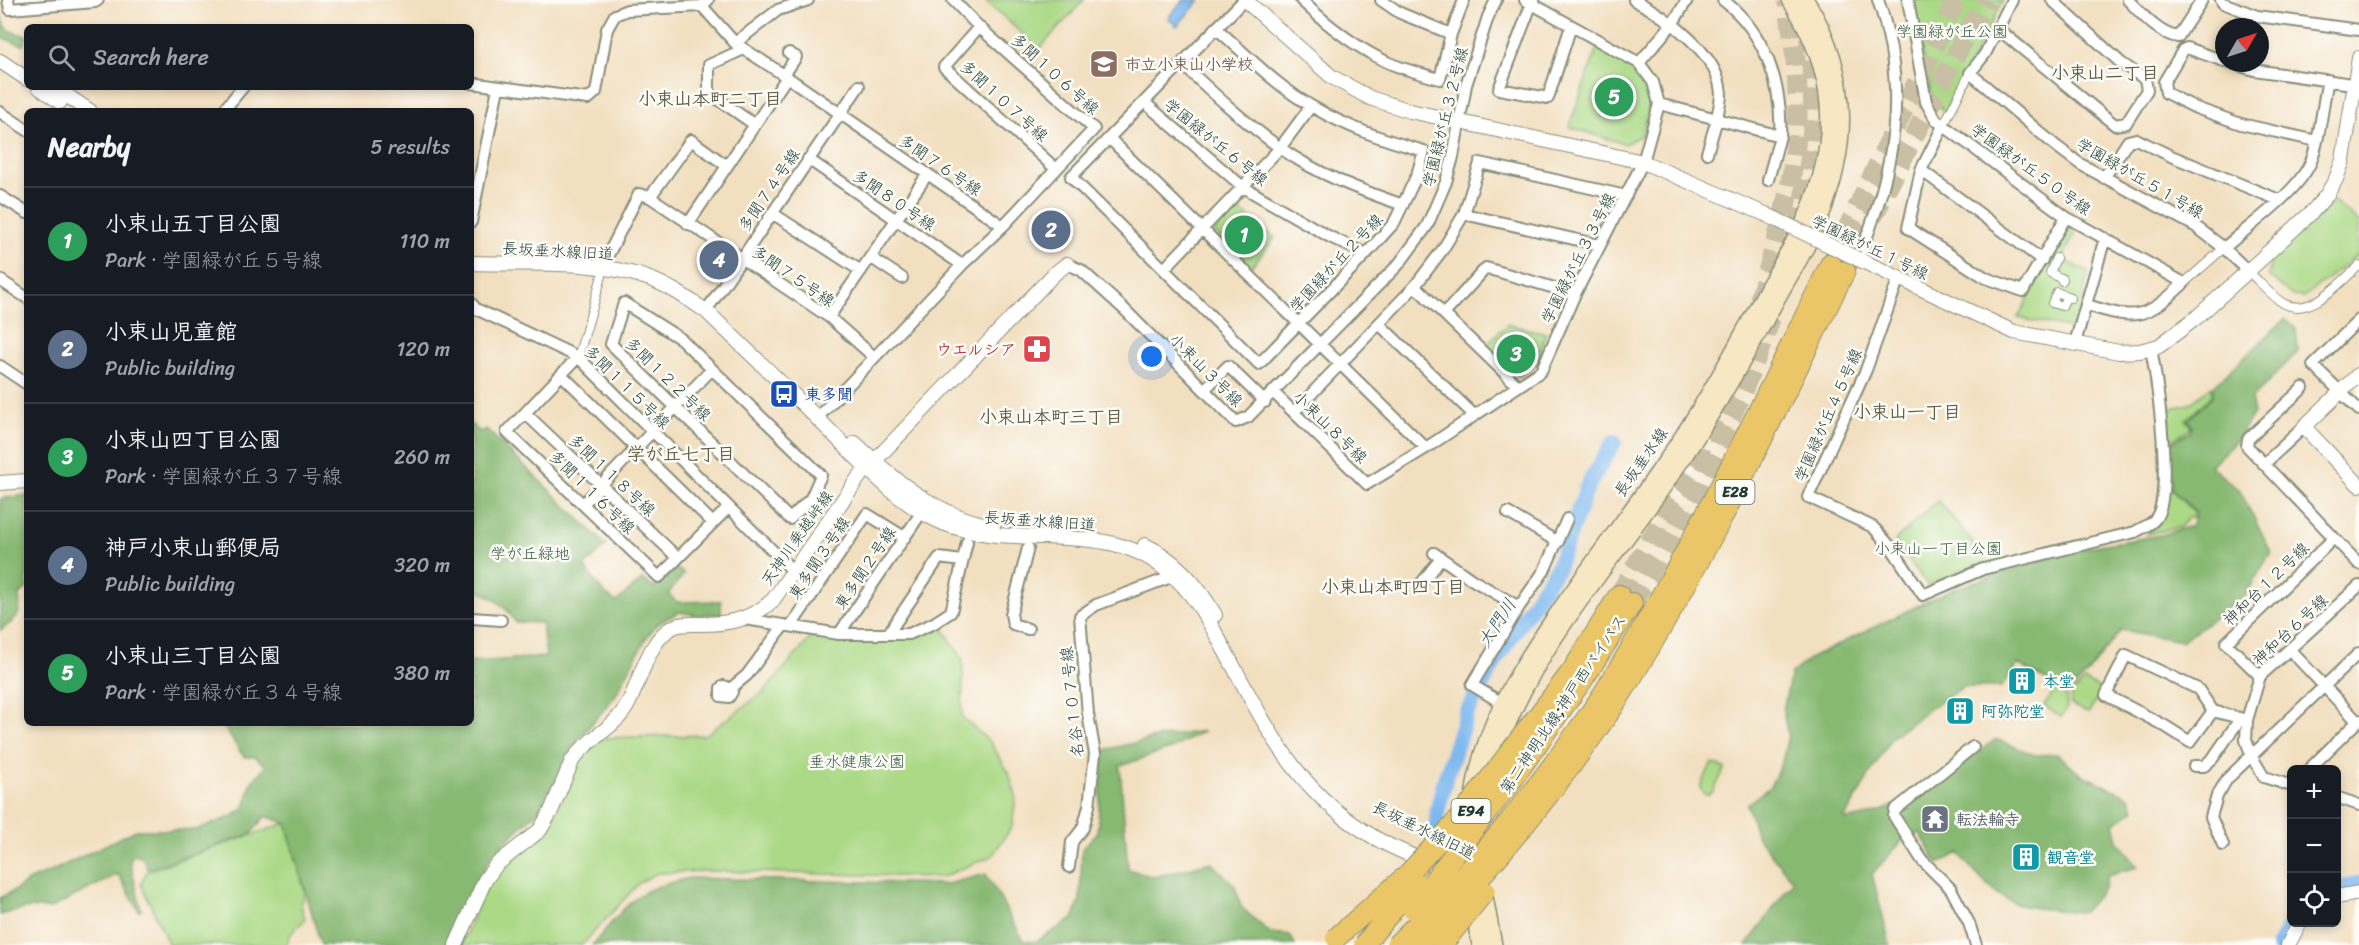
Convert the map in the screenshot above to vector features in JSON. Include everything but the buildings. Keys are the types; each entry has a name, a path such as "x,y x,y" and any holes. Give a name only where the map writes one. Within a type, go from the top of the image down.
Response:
{"highway":[{"name":"E28","path":"1419,945 1502,854 1606,703 1844,264"},
{"name":"第二神明北線;神戸西バイパス","path":"1381,945 1510,783 1625,599"},
{"path":"1331,942 1386,896 1438,842 1577,675"},
{"name":"第二神明北線;神戸西バイパス","path":"1364,945 1460,827 1529,733 1577,675"},
{"path":"1381,945 1445,885 1573,752"},
{"path":"1442,945 1489,886 1573,752"},
{"name":"E28","path":"1396,945 1449,891 1573,752"},
{"path":"1388,945 1472,875"},
{"path":"1413,945 1472,875"}],"main road":[{"name":"長坂垂水線","path":"1480,945 1472,875 1473,794 1485,744 1502,703 1530,653 1597,555 1656,476 1723,372 1806,217 1824,165 1829,131 1829,107 1823,70 1816,45 1790,0"},
{"name":"長坂垂水線","path":"1494,945 1472,875 1481,844 1486,796 1498,748 1516,702 1541,660 1666,484 1734,379 1818,222 1829,195 1841,147 1841,94 1828,41 1819,20 1806,0"}],"street":[{"path":"8,0 10,9 98,0"},
{"path":"755,125 709,93 709,65 740,46 778,10 808,0"},
{"name":"多聞１０６号線","path":"953,0 979,27 1094,129 1003,226"},
{"path":"1244,0 1108,138 1426,448"},
{"name":"学園緑が丘１号線","path":"1244,0 1332,77 1370,98 1410,111 1460,123 1642,162 1765,214 1844,264 1898,280 2014,332 2119,352 2151,349 2171,339 2312,212 2336,179 2343,160 2357,85 2359,58"},
{"path":"1301,0 1323,21 1353,43 1389,63 1440,79 1451,34 1464,0"},
{"path":"1381,0 1400,13 1451,34"},
{"name":"学園緑が丘３２号線","path":"1321,345 1399,264 1416,243 1439,200 1453,157 1466,85 1488,17 1496,0"},
{"path":"1634,0 1673,22 1694,43 1716,77 1721,95 1707,153"},
{"path":"1639,63 1673,22 1687,0"},
{"path":"1723,0 1747,24 1761,44 1772,68 1780,102 1780,136 1768,180"},
{"path":"1844,264 1874,222 1885,183 1894,131 1894,65 1886,23 1878,0"},
{"name":"学園緑が丘５０号線","path":"1908,0 1926,102 1936,120 2066,217 2184,283"},
{"path":"2012,0 1985,54 1970,73 1921,170 1908,228 1986,278 2023,291 2066,217"},
{"path":"1997,28 2115,125 2126,123 2147,90 2145,79 2121,63 2052,0"},
{"path":"2128,0 2148,20 2170,36 2178,37 2202,0"},
{"path":"2221,0 2223,3 2257,16 2359,30"},
{"path":"1571,26 1548,98 1499,89 1530,1 1639,63 1653,82 1659,104 1780,136"},
{"path":"474,83 498,88 588,99 596,92 607,29 615,15 627,10 705,3"},
{"name":"多聞７６号線","path":"705,3 740,46 1003,226"},
{"name":"多聞１０７号線","path":"979,27 944,67 1056,169"},
{"name":"学園緑が丘２号線","path":"1108,138 1071,177 1259,364 1394,223 1417,175 1424,151 1383,140 1349,126 1311,106 1262,69 1216,28"},
{"path":"2215,58 2187,48 2183,50 2164,82 2166,93 2196,108 2241,124 2317,141"},
{"path":"0,51 24,67"},
{"path":"688,224 786,76 796,57 789,53"},
{"path":"0,61 24,77"},
{"path":"1182,64 1229,107 1280,148 1355,189 1403,205"},
{"path":"2269,72 2357,85"},
{"name":"学園緑が丘５１号線","path":"1970,73 2056,146 2104,178 2195,226 2224,248 2248,271"},
{"path":"2086,305 2128,316 2146,313 2165,302 2279,200 2303,177 2312,160 2328,80"},
{"name":"多聞７４号線","path":"709,308 859,86"},
{"path":"474,207 498,88"},
{"path":"44,90 70,108"},
{"path":"58,90 86,108"},
{"path":"226,108 241,90"},
{"name":"学園緑が丘６号線","path":"1144,102 1243,187 1330,237 1366,254"},
{"name":"学園緑が丘３３号線","path":"1426,448 1541,371 1575,294 1642,162 1659,104"},
{"path":"1164,269 1280,148 1311,106"},
{"path":"0,112 24,128"},
{"path":"2104,178 2128,141 2136,139 2171,156 2279,200"},
{"path":"578,357 603,268 639,194 650,197 691,140 727,166"},
{"name":"多聞８０号線","path":"808,159 963,265"},
{"path":"1294,412 1415,286 1443,249 1464,214 1480,163 1626,196"},
{"path":"1921,170 2042,260"},
{"path":"829,317 927,175"},
{"path":"0,196 24,211"},
{"name":"多聞７５号線","path":"650,197 829,317 874,357"},
{"path":"772,213 861,271"},
{"path":"1464,214 1600,245"},
{"path":"821,415 874,357 1003,226"},
{"path":"2075,343 2105,238"},
{"name":"長坂垂水線旧道","path":"474,256 603,268 650,279 709,308 871,464 888,488 916,508 949,525 986,534 1082,539 1115,544 1141,553 1179,574 1275,742 1308,786 1348,820 1378,839 1472,875"},
{"path":"870,257 902,278"},
{"path":"2056,258 2049,272 2063,279 2050,302 2062,307 2069,297 2059,288"},
{"name":"長坂垂水線旧道","path":"474,263 603,268"},
{"name":"小束山３号線","path":"1067,264 1081,270 1116,302 1236,422 1248,417 1321,345"},
{"name":"天神川乗越峠線","path":"456,945 485,880 496,865 540,830 551,812 572,761 625,710 654,646 662,636 678,625 732,622 745,618 757,613 773,600 859,477 1054,274 1067,264"},
{"path":"2248,271 2282,303 2296,309 2309,305 2329,292 2359,266"},
{"path":"1445,313 1486,268 1575,294"},
{"path":"0,280 24,296"},
{"name":"学園緑が丘４５号線","path":"1898,280 1866,370 1808,497 1873,527 1891,547 1923,595 1983,569 2136,532 2156,519 2163,503 2162,445 2159,395 2151,349"},
{"path":"1415,286 1518,386"},
{"name":"多聞１２２号線","path":"624,303 681,339 821,475 811,498 790,519 675,407 611,344 624,303"},
{"name":"多聞１１５号線","path":"474,307 578,357 793,571"},
{"path":"2359,320 2313,365 2359,410"},
{"path":"1379,324 1474,415"},
{"name":"多聞１１６号線","path":"578,357 507,432 659,578 728,508"},
{"path":"1204,390 1228,366 1264,402"},
{"path":"582,504 712,369"},
{"path":"2,371 24,382"},
{"path":"2264,464 2359,374"},
{"path":"562,375 713,523"},
{"path":"2303,388 2248,439 2247,446 2359,564"},
{"name":"小束山８号線","path":"1274,393 1367,484 1426,448"},
{"name":"多聞１１８号線","path":"525,413 678,558"},
{"path":"2304,427 2359,485"},
{"path":"0,483 24,481"},
{"name":"東多聞３号線","path":"787,626 867,513 904,537"},
{"path":"1508,513 1558,542"},
{"name":"東多聞２号線","path":"839,634 917,519"},
{"path":"1502,703 1472,685 1519,607 1544,572 1567,519"},
{"name":"神和台１２号線","path":"2260,676 2226,643 2334,538"},
{"path":"745,618 839,634 909,634 934,623 951,612 966,542"},
{"path":"1028,548 1011,614 1013,624 1028,629"},
{"path":"1420,585 1437,556 1519,607"},
{"path":"888,634 939,558 962,561"},
{"name":"名谷１０７号線","path":"1069,867 1072,842 1083,828 1089,806 1095,754 1088,714 1080,616 1096,605 1179,574"},
{"name":"神和台６号線","path":"2287,785 2264,777 2252,757 2246,740 2244,720 2260,676 2359,586"},
{"path":"474,618 501,620"},
{"path":"730,689 747,675 787,626"},
{"path":"2290,650 2358,720 2313,765"},
{"path":"2223,845 2211,817 2217,796 2227,779 2359,653"},
{"path":"2193,766 2204,766 2213,758 2244,720 2213,711 2198,689 2126,655 2106,695 2190,742 2213,711"},
{"path":"1974,747 1895,810 1894,816 1922,860 1951,889 1969,923 1976,945"},
{"path":"2341,798 2358,803"},
{"path":"2341,896 2359,893"},
{"path":"2288,945 2297,927"}],"green space":[{"path":"985,0 1084,0 1039,49"},
{"name":"学園緑が丘公園","path":"1913,0 2003,0 1945,113 1931,95"},
{"path":"0,9 4,25 10,31 24,35 24,43 23,45 0,37"},
{"path":"1598,46 1634,69 1646,86 1649,96 1649,110 1642,135 1625,144 1569,127"},
{"path":"2334,201 2359,222 2359,254 2304,297 2293,296 2269,277 2271,259"},
{"path":"1237,208 1275,238 1251,267 1214,232"},
{"path":"2068,223 2078,228 2062,259 2089,273 2076,327 2073,329 2018,318"},
{"path":"2285,319 2296,329 2298,352 2251,399 2254,413 2237,440 2210,466 2240,491 2271,552 2245,596 2181,641 2121,630 2086,675 2068,693 2018,664 2001,687 1963,687 1934,705 1891,738 1844,819 1884,810 1904,801 1924,790 1996,739 2035,755 2057,754 2080,774 2130,797 2134,810 2114,823 2118,841 2138,867 2107,875 2105,887 2083,912 2028,907 2014,903 1998,894 1959,853 1938,864 1920,833 1905,838 1872,874 1890,945 1747,945 1793,881 1757,837 1747,804 1770,787 1782,762 1788,736 1783,710 1791,674 1809,659 1948,591 2057,554 2162,535 2191,526 2196,513 2172,489 2171,443 2190,432 2192,426 2188,420 2213,395 2213,387"},
{"path":"1507,324 1546,333 1536,362 1520,376 1514,375 1485,346"},
{"path":"2211,387 2212,395 2186,420 2191,427 2168,442 2169,411 2172,408 2190,404"},
{"name":"学が丘緑地","path":"474,427 480,432 486,429 606,545 584,567 604,593 616,602 643,579 654,588 676,568 684,574 668,594 677,602 721,601 721,614 696,615 679,612 657,624 646,638 615,696 573,746 542,807 491,856 445,945 321,945 286,823 265,816 251,834 147,869 143,857 133,855 130,861 141,910 139,911 118,874 50,909 31,908 0,915 0,898 29,880 136,830 196,830 233,816 245,807 251,783 266,766 255,757 244,757 223,726 474,726 474,662 546,657 542,623 515,622 502,605 474,588"},
{"path":"2168,485 2193,510 2193,517 2188,518 2180,527 2146,534 2157,523 2163,512"},
{"path":"24,495 24,591 19,595 20,608 17,617 0,631 0,499"},
{"name":"小束山一丁目公園","path":"1938,500 1987,560 1928,586 1895,541"},
{"name":"垂水健康公園","path":"941,626 963,659 962,717 990,742 1009,773 1016,796 1012,827 992,856 942,877 712,871 657,873 640,882 582,945 461,945 486,887 500,869 546,833 582,753 604,738 705,735 765,691 812,636 852,642 908,638"},
{"path":"2085,681 2102,690 2089,713 2071,705 2072,693"},
{"path":"2056,689 2067,696 2067,708 2061,717 2044,706"},
{"path":"1204,731 1173,748 1120,766 1128,869 1154,877 1211,862 1235,886 1241,907 1270,933 1290,935 1295,945 592,945 637,897 655,887 689,878 947,884 986,874 1024,941 1035,942 1073,919 1080,900 1082,849 1097,833 1104,750 1155,738"},
{"path":"1712,763 1725,768 1713,792 1707,795 1700,787"},
{"path":"286,823 305,893 301,905 305,920 291,934 287,945 169,945 141,884 147,871"}],"water":[{"path":"1184,0 1200,0 1177,26 1168,18"}],"waterway":[{"name":"大門川","path":"1436,835 1438,808 1444,783 1467,712 1498,656 1557,568 1588,485 1614,442"},
{"path":"2341,887 2359,884"},
{"path":"2279,945 2289,927"}],"tunnel":[{"path":"1759,301 1785,207 1793,169 1797,131 1797,75 1787,0"},
{"path":"1831,263 1956,0"},
{"path":"1845,271 1986,0"},
{"path":"1797,229 1807,181 1812,134 1813,88 1809,38"},
{"path":"1632,603 1709,464 1742,392 1771,318"},
{"path":"1619,595 1681,487 1717,412"}],"place":[{"name":"市立小束山小学校","path":"1104,64"},
{"name":"小束山三丁目公園","path":"1614,97"},
{"name":"小束山児童館","path":"1051,230"},
{"name":"小束山五丁目公園","path":"1244,235"},
{"name":"神戸小束山郵便局","path":"719,260"},
{"name":"ウエルシア","path":"1037,349"},
{"name":"小束山四丁目公園","path":"1516,354"},
{"name":"東多聞","path":"784,394"},
{"name":"本堂","path":"2022,681"},
{"name":"阿弥陀堂","path":"1960,711"},
{"name":"転法輪寺","path":"1935,819"},
{"name":"観音堂","path":"2026,857"}],"district":[{"name":"小束山二丁目","path":"2105,73"},
{"name":"小束山本町二丁目","path":"710,99"},
{"name":"小束山一丁目","path":"1907,412"},
{"name":"小束山本町三丁目","path":"1051,417"},
{"name":"学が丘七丁目","path":"681,454"},
{"name":"小束山本町四丁目","path":"1393,587"}]}
